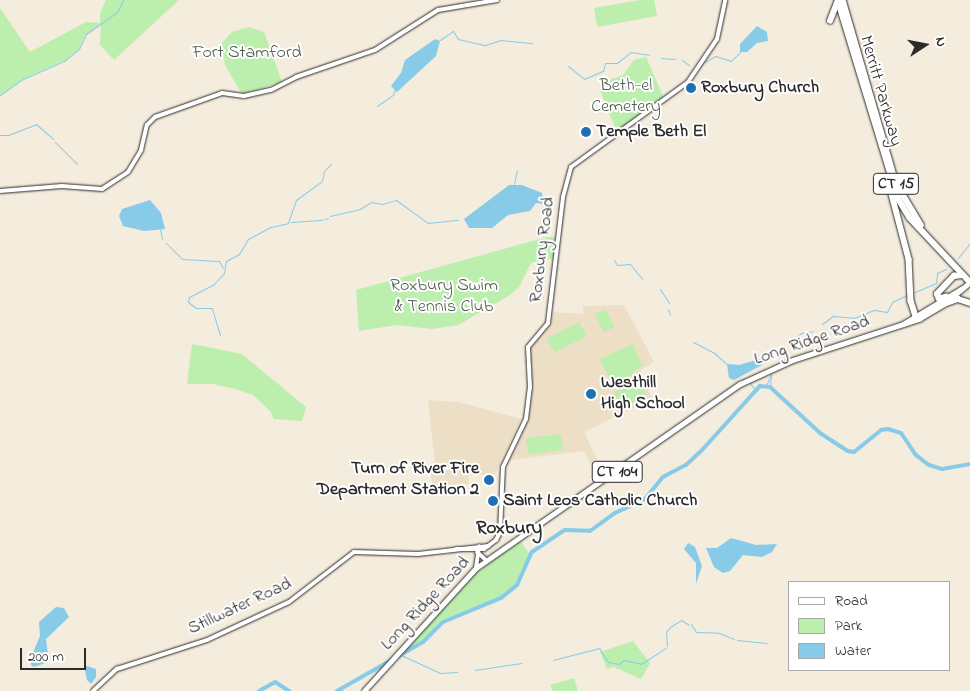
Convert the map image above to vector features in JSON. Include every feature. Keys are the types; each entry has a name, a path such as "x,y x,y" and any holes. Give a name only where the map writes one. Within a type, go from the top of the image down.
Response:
{"highway":[{"path":"837,0 836,9 830,21 838,18 846,19 849,0"},
{"name":"Merritt Parkway","path":"837,0 846,19 900,194 922,226 968,278"},
{"name":"Merritt Parkway","path":"843,0 846,19 882,154 898,198 910,218 968,278"},
{"path":"882,154 897,222 909,259 911,301 916,316"},
{"path":"947,297 937,298 938,291 955,275 968,278"},
{"path":"944,304 958,299 970,303"}],"main road":[{"name":"Long Ridge Road","path":"364,691 476,568 497,552 552,518 751,377 814,352 919,319 944,304 961,289 968,278"},
{"name":"Long Ridge Road","path":"903,324 961,289"}],"street":[{"path":"0,191 56,186 102,189 128,172 141,150 147,125 155,117 222,93 244,96 271,90 296,77 375,50 438,10 497,0"},
{"name":"Roxbury Road","path":"489,546 500,532 502,467 526,419 530,387 527,350 531,341 548,323 563,197 571,167 689,81 720,31 725,0"},
{"path":"476,568 479,546"},
{"path":"477,552 489,546 497,552"},
{"name":"Stillwater Road","path":"93,691 117,669 207,640 298,596 354,552 418,554 489,546"},
{"name":"Stillwater Road","path":"456,549 477,552"},
{"path":"477,552 486,560"}],"shaded area":[{"name":"Westhill High School","path":"624,305 654,362 641,370 652,399 584,432 605,476 599,480 584,451 510,460 529,417 532,386 529,350 550,323 552,312 583,314 583,306"},
{"path":"428,400 458,402 521,419 495,475 469,475 469,484 433,485 428,465 435,464"}],"green space":[{"path":"106,0 179,0 114,60 100,45 101,25 86,34 79,49 64,61 23,79 0,95 0,8 30,52 86,22 100,23 100,13"},
{"path":"640,0 654,0 657,16 597,27 594,8"},
{"name":"Fort Stamford","path":"249,27 264,32 282,82 242,94 225,65 222,43 232,32"},
{"name":"Beth-el Cemetery","path":"646,57 664,98 617,132 600,90 604,82 623,75 634,60"},
{"name":"Roxbury Swim & Tennis Club","path":"547,237 556,237 554,258 531,263 519,287 510,295 458,325 432,329 397,325 359,331 356,290"},
{"path":"606,309 614,327 603,332 595,314"},
{"path":"579,322 586,336 554,353 547,338"},
{"path":"192,344 242,354 306,407 302,421 274,419 270,411 253,395 235,389 213,384 187,384"},
{"path":"633,344 642,366 614,388 600,359"},
{"path":"640,372 646,397 621,408 614,393"},
{"path":"561,434 563,450 528,454 526,438"},
{"path":"519,540 530,554 523,574 507,595 445,620 429,637 406,654 401,654 458,588"},
{"path":"633,641 650,663 641,679 614,667 607,669 600,652"},
{"path":"574,678 578,691 553,691 550,685"}],"water":[{"path":"757,26 767,32 768,41 757,43 747,52 740,52 740,44"},
{"path":"435,39 440,41 436,56 397,92 391,86 401,73 405,60"},
{"path":"509,185 522,185 542,193 544,204 536,203 530,211 508,215 492,228 469,228 464,219"},
{"path":"150,200 161,213 165,229 144,231 123,226 119,216 122,209"},
{"path":"763,358 765,361 762,365 734,380 729,378 727,364 739,365"},
{"path":"731,538 756,545 777,544 772,552 762,557 743,555 730,571 723,573 714,567 706,548 717,548"},
{"path":"688,543 695,547 702,566 696,584 696,563 684,549"},
{"path":"56,607 64,608 69,617 46,639 48,655 45,663 34,667 31,665 31,657 40,636 39,622"},
{"path":"84,665 96,669 96,677 91,684 87,680"}],"waterway":[{"path":"0,95 23,79 64,61 79,49 86,34 117,12 123,0"},
{"path":"440,40 453,31 458,39 485,45 501,40 532,43"},
{"path":"568,66 584,79 603,71 605,63 617,63 631,52 649,55"},
{"path":"705,62 715,56 731,61 740,52"},
{"path":"661,58 675,59"},
{"path":"682,60 689,65"},
{"path":"377,106 393,95 395,89"},
{"path":"0,135 8,135 36,124 53,139"},
{"path":"55,142 77,164"},
{"path":"220,335 212,308 196,308 188,302 189,297 214,284 224,273 226,261 239,254 248,239 271,227 288,223 296,200 322,181 324,171 331,164"},
{"path":"514,184 517,170"},
{"path":"330,216 360,209 371,202 382,204 396,200 428,223 458,220"},
{"path":"291,222 323,220"},
{"path":"160,229 162,239"},
{"path":"166,243 182,259 219,261 223,268"},
{"path":"958,258 970,243"},
{"path":"614,260 617,265 630,264 642,279"},
{"path":"915,292 936,283 937,273 946,269"},
{"path":"660,289 669,303"},
{"path":"822,324 833,316 854,318 874,310 887,312 892,302 907,295"},
{"path":"668,309 670,315"},
{"path":"788,344 801,333 813,331"},
{"path":"693,342 713,352 728,365"},
{"path":"779,358 784,349"},
{"path":"766,386 771,374"},
{"path":"770,387 771,374"},
{"path":"750,383 755,390"},
{"path":"337,691 423,642 443,622 501,598 517,585 532,552 565,530 590,531 615,513 645,499 663,477 686,465 703,449 760,386 770,387 820,433 848,451 854,452 881,430 888,429 901,433 916,455 929,465 942,469 970,464"},
{"path":"667,646 666,632 670,627 681,620 689,625"},
{"path":"691,624 696,632 719,633 734,639"},
{"path":"737,640 767,643"},
{"path":"553,660 599,648 608,662 619,664 624,660 641,664 666,648"},
{"path":"401,655 440,673 457,672"},
{"path":"475,670 521,663"},
{"path":"259,691 275,682 289,691"}],"place":[{"name":"Roxbury Church","path":"691,88"},
{"name":"Temple Beth El","path":"586,132"},
{"name":"Westhill High School","path":"591,394"},
{"name":"Turn of River Fire Department Station 2","path":"489,480"},
{"name":"Saint Leos Catholic Church","path":"493,501"}],"district":[{"name":"Roxbury","path":"509,529"}]}
